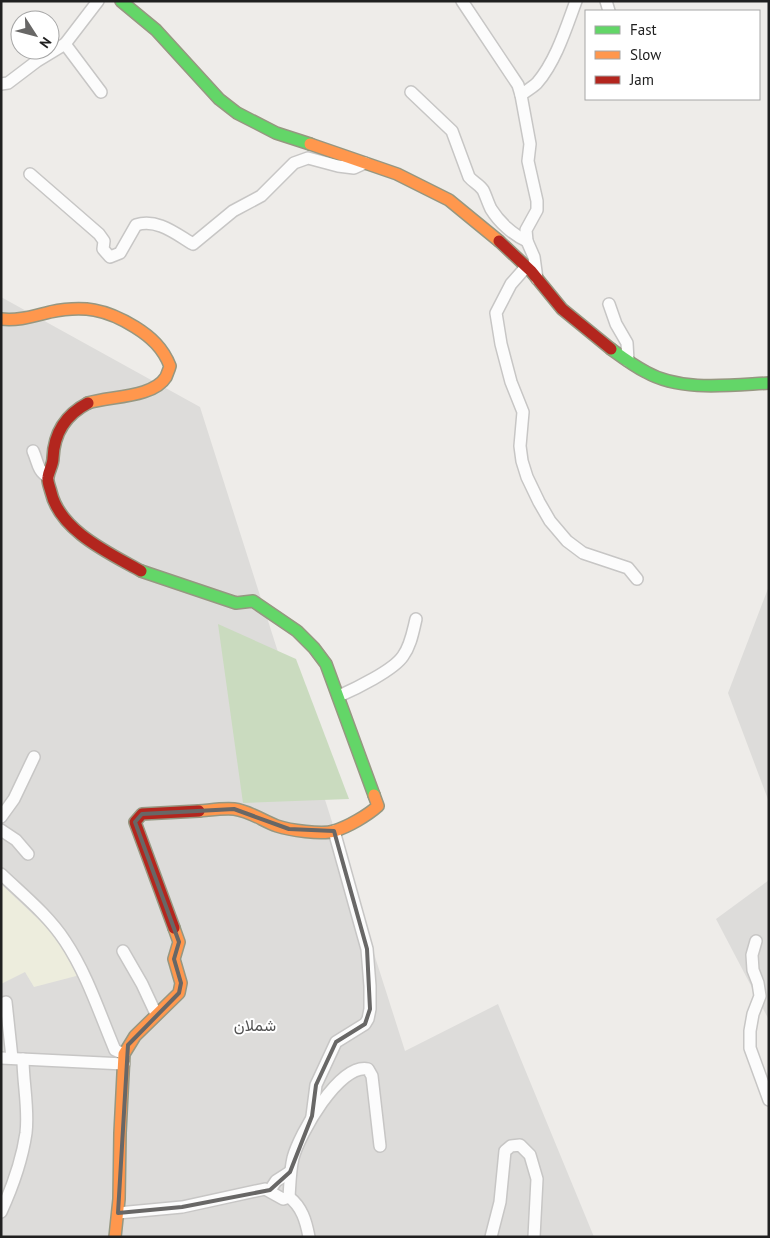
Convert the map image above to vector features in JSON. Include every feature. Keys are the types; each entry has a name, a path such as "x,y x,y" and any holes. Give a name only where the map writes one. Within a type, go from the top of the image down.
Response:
{"street":[{"path":"1,84 8,83 37,61 65,44 98,1"},
{"path":"121,1 156,30 206,85 237,112 276,133 366,162 414,181 449,200 469,214 526,267 562,309 602,343 647,373 670,382 702,385 769,383"},
{"path":"521,95 536,84 544,72 559,46 576,1"},
{"path":"465,3 518,85 521,95 530,144 528,161 537,201 536,210 526,230 527,241 534,257 537,279"},
{"path":"65,44 101,92"},
{"path":"411,92 452,131 469,176 483,191 498,219 519,237 527,241"},
{"path":"30,174 99,234 104,241 103,249 110,257 120,253 136,225 144,222 156,223 193,244 233,211 261,196 294,162 308,158 354,168 366,162"},
{"path":"526,267 511,284 496,313 507,367 523,412 520,446 527,477 538,502 550,521 567,541 583,553 628,568 637,579"},
{"path":"609,304 616,324 627,343 628,361"},
{"path":"1,319 22,320 49,312 85,307 98,308 121,317 150,338 162,349 170,366 165,381 157,386 133,395 101,399 87,403 78,409 62,426 57,435 54,445 53,470 48,477"},
{"path":"33,451 38,468 48,477 53,500 62,516 94,545 147,574 236,603 253,601 298,631 326,664 378,806 371,812 334,830 323,832 277,826 250,813 234,809 142,814 135,822 178,942 174,959 181,983 179,993 135,1036 124,1059 118,1213 115,1237"},
{"path":"339,696 403,658 416,618"},
{"path":"1,817 14,799 34,757"},
{"path":"1,830 16,840 28,854"},
{"path":"312,1116 316,1085 336,1042 365,1024 370,1009 367,949 334,830"},
{"path":"1,874 64,939 86,976 115,1050 124,1059"},
{"path":"756,941 752,955 753,970 760,996 753,1014 750,1048 769,1100"},
{"path":"123,951 142,984 156,1014"},
{"path":"1,1004 6,1002 12,1058 26,1133 14,1178 1,1212"},
{"path":"12,1058 124,1059"},
{"path":"289,1197 293,1156 312,1116 337,1084 347,1075 362,1068 368,1069 372,1076 380,1146"},
{"path":"491,1237 500,1202 505,1151 511,1146 520,1146 530,1155 537,1179 534,1237"},
{"path":"270,1190 276,1181 290,1172"},
{"path":"118,1213 182,1207 266,1189 283,1199 289,1197"},
{"path":"289,1197 296,1202 301,1210 309,1237"}],"highlighted area":[{"path":"234,809 289,829 334,831 367,949 370,1009 365,1024 336,1042 316,1085 312,1116 290,1172 270,1190 182,1207 118,1213 128,1045 179,993 181,983 174,959 179,942 135,822 142,814"}],"shaded area":[{"path":"1,297 200,407 405,1051 498,1004 594,1237 1,1237"},
{"path":"769,586 769,802 728,693"},
{"path":"769,880 769,1020 716,919"}],"green space":[{"path":"218,624 296,659 349,799 243,803"},
{"path":"1,884 53,933 80,975 34,987 25,972 1,984"}],"traffic: fast":[{"path":"121,1 156,30 219,99 237,113 276,133 310,144"},
{"path":"611,349 646,372 675,382 706,386 769,383"},
{"path":"141,571 236,603 253,601 297,631 314,648 326,664 374,795"}],"traffic: slow":[{"path":"310,144 397,174 449,200 499,241"},
{"path":"1,319 20,319 62,310 94,310 114,316 135,327 160,348 170,366 166,377 160,384 141,393 88,403"},
{"path":"199,811 234,809 246,812 282,828 306,832 329,832 351,824 378,806 374,795"},
{"path":"115,1237 119,1199 124,1054 135,1036 179,993 181,983 174,959 179,942 174,928"}],"traffic: jam":[{"path":"499,241 531,271 562,309 611,349"},
{"path":"88,403 73,413 58,433 48,477 51,492 56,506 75,529 101,548 141,571"},
{"path":"174,928 135,822 142,814 199,811"}],"district":[{"name":"شملان","path":"255,1025"}]}
